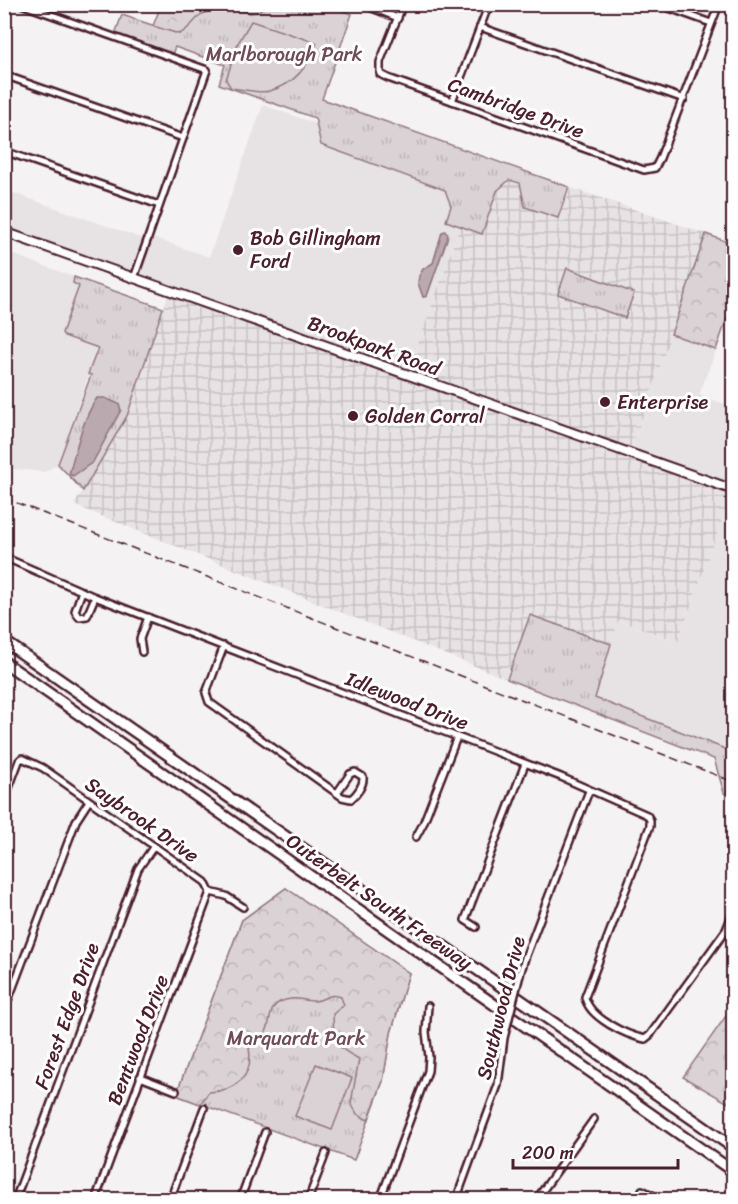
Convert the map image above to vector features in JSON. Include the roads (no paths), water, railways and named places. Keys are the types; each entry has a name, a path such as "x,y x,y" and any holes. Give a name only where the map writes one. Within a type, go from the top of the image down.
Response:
{"highway":[{"name":"Outerbelt South Freeway","path":"4,641 734,1148"},
{"name":"Outerbelt South Freeway","path":"4,662 734,1172"}],"main road":[{"name":"Brookpark Road","path":"4,232 734,490"}],"street":[{"path":"21,4 207,70 134,278"},
{"path":"362,4 398,18 403,4"},
{"path":"452,102 489,4"},
{"path":"658,4 711,23"},
{"path":"480,27 684,99 719,4"},
{"name":"Cambridge Drive","path":"398,18 380,62 380,74 644,170 655,168 684,99"},
{"path":"4,75 183,138"},
{"path":"4,151 159,205"},
{"name":"Idlewood Drive","path":"4,557 95,597 561,777 589,791 643,812 650,820 650,826 585,997 593,1011 619,1030 645,1039 650,1035 726,930 734,910"},
{"path":"82,591 75,611 79,617 87,616 95,597"},
{"path":"142,652 140,639 148,617"},
{"path":"224,646 206,693 209,702 337,793 346,799 351,799 362,784 363,777 355,772 350,774 337,793"},
{"path":"416,837 457,737"},
{"name":"Saybrook Drive","path":"4,801 22,758 43,768 205,882 210,892 226,896 243,907"},
{"path":"476,927 465,920 525,764"},
{"name":"Southwood Drive","path":"456,1200 498,1085 504,1038 520,975 589,791"},
{"path":"4,1011 76,822 89,801"},
{"name":"Forest Edge Drive","path":"15,1200 138,869 154,846"},
{"name":"Bentwood Drive","path":"95,1200 210,892"},
{"path":"381,1200 428,1071 426,1032 428,1006"},
{"path":"140,1077 176,1091"},
{"path":"170,1200 204,1108"},
{"path":"536,1200 594,1119"},
{"path":"240,1200 266,1132"},
{"path":"308,1200 326,1153"},
{"path":"642,1190 662,1200"}],"railway":[{"path":"4,498 734,782"}],"place":[{"name":"Bob Gillingham Ford","path":"238,250"},
{"name":"Enterprise","path":"605,402"},
{"name":"Golden Corral","path":"353,416"}],"park label":[{"name":"Marlborough Park","path":"284,54"},
{"name":"Marquardt Park","path":"296,1038"}]}
